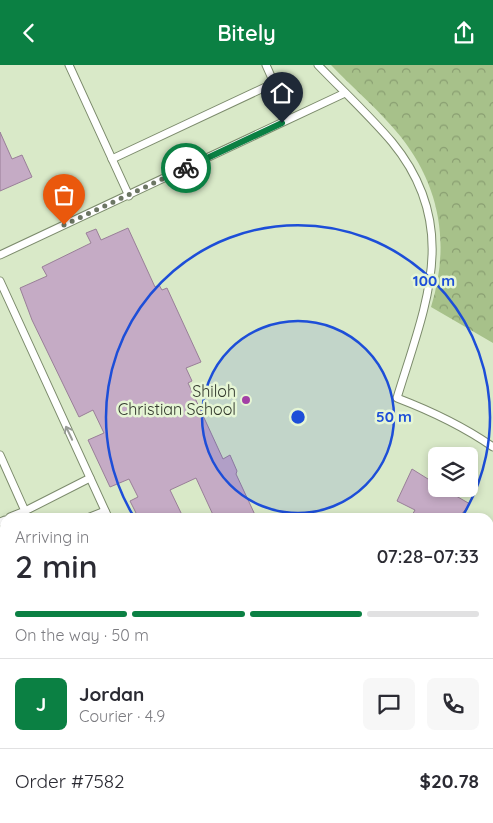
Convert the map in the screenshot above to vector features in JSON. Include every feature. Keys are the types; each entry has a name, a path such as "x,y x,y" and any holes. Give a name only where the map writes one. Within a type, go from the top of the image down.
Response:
{"lane":[{"path":"69,65 129,196"},
{"path":"112,159 274,83 266,65"},
{"path":"318,65 392,142 417,178 431,225 434,261 429,294 397,398 430,411 473,433 493,447"},
{"path":"0,255 345,93"},
{"path":"0,281 106,513"},
{"path":"0,455 25,511"},
{"path":"20,513 90,477"}],"green space":[{"path":"331,65 493,65 493,343 431,307 440,262 440,240 438,218 433,197 425,177 415,156 393,127"}],"building":[{"path":"0,132 12,159 22,155 32,177 0,191"},
{"path":"128,228 155,287 159,285 162,290 167,288 201,362 186,368 192,381 188,383 223,459 230,455 237,471 236,474 254,513 212,513 196,478 170,490 181,513 136,513 130,501 138,497 129,479 110,487 88,440 104,433 93,410 79,417 32,320 20,288 47,276 42,267 91,243 86,233 96,229 101,240"},
{"path":"412,469 428,479 428,497 458,497 470,504 462,513 413,513 415,510 397,501"}],"way so far":[{"path":"64,225 186,168"}],"place":[{"name":"Shiloh Christian School","path":"246,400"}],"route":[{"path":"186,168 282,123"}]}
